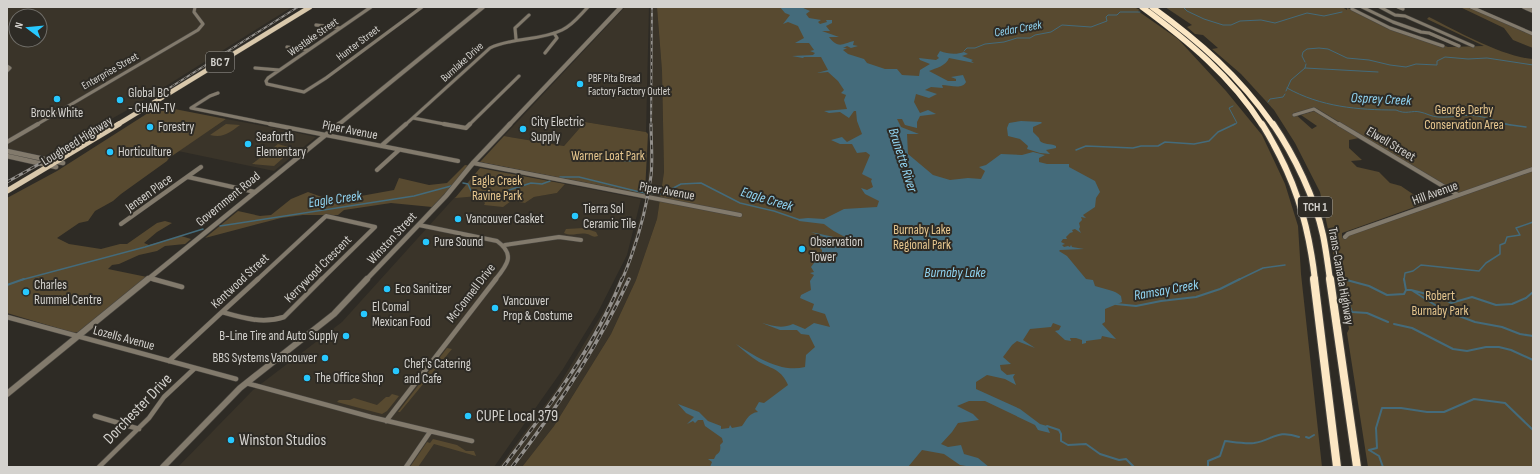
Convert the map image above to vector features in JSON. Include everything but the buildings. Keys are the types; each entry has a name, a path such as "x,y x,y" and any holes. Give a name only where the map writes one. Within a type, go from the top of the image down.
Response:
{"highway":[{"name":"Trans-Canada Highway","path":"1142,7 1193,46 1225,76 1257,116 1287,168 1301,206 1310,247 1337,467"},
{"name":"Trans-Canada Highway","path":"1152,7 1197,40 1237,78 1268,114 1285,140 1300,170 1316,208 1324,240 1357,467"}],"main road":[{"name":"Lougheed Highway","path":"283,22 284,19 304,7"},
{"name":"Lougheed Highway","path":"7,195 152,103 156,102 283,22 310,7"},
{"name":"Lougheed Highway","path":"7,191 56,164 156,104 156,102"}],"street":[{"name":"Enterprise Street","path":"7,142 198,30 203,24 194,12 195,7"},
{"name":"Westlake Street","path":"266,82 268,78 371,7"},
{"name":"Hunter Street","path":"266,82 270,85 304,92 326,78 422,7"},
{"name":"Government Road","path":"7,394 483,7"},
{"name":"Burnlake Drive","path":"381,146 488,50 501,43 516,39 554,33 567,27 588,7"},
{"name":"Winston Street","path":"162,467 246,383 334,314 454,187 473,163 621,7"},
{"path":"1362,7 1393,22 1421,32 1429,33 1459,46"},
{"path":"1380,7 1395,15 1405,16 1473,46"},
{"path":"1398,7 1402,9"},
{"path":"1471,7 1533,34"},
{"path":"1524,7 1533,10"},
{"path":"1352,9 1415,37 1443,46"},
{"path":"516,39 515,28 529,15"},
{"path":"1388,26 1393,22"},
{"path":"316,24 340,28"},
{"path":"1429,33 1436,30"},
{"path":"545,53 557,38 554,33"},
{"path":"287,47 308,50"},
{"path":"7,66 10,68 7,71"},
{"path":"256,68 280,70"},
{"path":"413,118 466,128 519,76"},
{"name":"Piper Avenue","path":"218,93 210,96 191,108 458,162"},
{"name":"Elwell Street","path":"1294,114 1314,109 1458,195"},
{"path":"377,170 399,150"},
{"path":"7,151 56,164"},
{"path":"7,156 56,164"},
{"name":"Piper Avenue","path":"473,163 740,215"},
{"name":"Jensen Place","path":"121,224 201,167"},
{"name":"Hill Avenue","path":"1345,237 1348,234 1533,169"},
{"name":"Jensen Place","path":"188,177 255,192"},
{"name":"Kentwood Street","path":"169,361 326,216"},
{"name":"Kerrywood Crescent","path":"222,312 263,322 284,317 376,227 326,216"},
{"path":"419,225 490,239 505,245 559,237 581,240"},
{"name":"McConnell Drive","path":"386,421 508,262 509,252 505,245"},
{"path":"149,278 182,287"},
{"name":"Lozells Avenue","path":"7,317 236,380"},
{"name":"Dorchester Drive","path":"99,467 139,429 164,397 195,368"},
{"path":"246,383 386,421 472,441"},
{"path":"95,416 139,429"},
{"path":"406,467 430,432"}],"shaded area":[{"path":"7,7 292,7 131,108 45,156 7,149"},
{"path":"625,7 649,7 646,132 585,122 564,146 504,136"},
{"path":"650,7 657,7 662,71 664,172 657,219 636,280 611,334 554,426 522,467 499,467 556,390 608,304 628,260 647,193 651,131"},
{"name":"Seaforth Elementary","path":"226,119 316,137 274,171 178,151"},
{"path":"565,184 641,199 627,255 598,312 563,369 494,467 178,467 253,390 342,322 455,197 479,196 485,202 511,201 525,203 534,197 557,193"}],"green space":[{"name":"Burnaby Lake Regional Park","path":"657,7 1134,7 1140,10 1138,11 1178,39 1226,91 1262,135 1285,184 1298,226 1301,274 1322,467 522,467 554,426 611,334 636,280 657,219 664,172 662,71"},
{"path":"1165,7 1342,7 1347,10 1347,8 1350,9 1377,23 1448,47 1484,46 1427,19 1429,17 1494,49 1508,54 1533,59 1533,167 1460,193 1456,193 1316,108 1294,113 1312,129 1317,126 1301,115 1314,111 1359,138 1349,140 1349,148 1362,160 1351,161 1357,167 1379,172 1390,183 1401,186 1426,203 1342,233 1342,238 1533,171 1533,467 1368,467 1347,333 1349,329 1343,292 1340,285 1320,192 1295,143 1274,110 1241,74 1212,49 1218,48 1203,35 1195,34 1187,27 1192,25"},
{"path":"1460,7 1467,7 1533,35 1533,48 1513,40 1504,28"},
{"path":"159,106 226,119 169,158 113,201 95,211 88,221 79,223 57,238 69,244 101,249 120,244 127,244 157,223 165,221 172,223 157,232 144,243 149,245 181,236 191,239 185,244 165,246 157,251 139,255 119,264 112,265 108,269 147,277 78,332 74,333 7,313 7,198 57,171"},
{"name":"Warner Loat Park","path":"585,122 646,132 648,134 644,194 480,162 504,136 564,146"},
{"path":"226,124 240,125 223,135 210,135"},
{"path":"278,144 292,148 291,151 274,166 252,164"},
{"path":"465,165 471,166 432,207 391,203 344,210 338,215 303,215 281,218 205,238 238,211 260,216 271,215 291,199 308,192 333,201 394,190 399,178 429,185 447,183"},
{"name":"Eagle Creek Ravine Park","path":"480,168 565,184 557,193 534,197 525,203 511,201 503,207 484,205 485,203 479,196 455,198"},
{"path":"584,228 596,232 598,236 593,237 589,234 570,235 564,233 566,229"},
{"path":"447,348 452,349 400,412 398,412"},
{"path":"392,394 399,396 387,411 382,414 337,402 339,400 350,400 354,398 377,405"},
{"path":"433,439 457,445 466,451 474,451 476,456 434,444 418,467 410,467 427,442 430,443"}],"water":[{"name":"Burnaby Lake","path":"780,7 801,7 810,11 806,14 809,18 821,20 818,22 820,24 827,22 826,20 832,20 832,23 826,26 830,31 822,31 839,37 829,37 838,45 854,41 853,45 858,46 851,48 847,46 843,48 847,48 843,50 848,54 864,59 867,63 885,69 897,69 902,75 919,76 920,70 930,64 920,60 919,58 936,60 939,58 937,56 940,51 952,54 964,52 968,54 962,56 973,60 971,61 974,63 949,58 943,65 929,71 948,81 956,81 956,79 951,77 963,75 966,82 962,86 942,85 943,88 931,87 925,90 937,94 929,98 916,94 914,102 920,113 928,110 936,114 920,116 917,122 917,128 905,125 902,119 897,119 901,127 919,134 907,134 908,154 933,175 950,180 968,178 981,179 985,171 979,167 986,165 1001,154 1022,155 1033,152 1045,155 1039,158 1039,162 1047,164 1069,164 1069,167 1095,181 1100,192 1096,198 1095,207 1083,215 1086,218 1081,217 1082,220 1079,223 1079,229 1081,233 1075,229 1072,230 1073,232 1066,237 1067,239 1063,239 1061,242 1065,244 1062,245 1064,247 1070,247 1071,245 1072,247 1084,249 1059,251 1067,256 1086,279 1093,280 1095,286 1113,291 1121,296 1122,302 1105,309 1105,322 1102,324 1116,339 1102,336 1101,339 1086,341 1086,343 1082,344 1082,340 1076,338 1070,338 1071,341 1065,340 1055,331 1059,330 1061,326 1053,323 1051,327 1030,329 1023,340 1035,348 1017,341 1012,345 1003,357 1011,364 1000,365 1001,370 1007,375 1015,374 1013,377 1016,385 1005,379 987,375 976,382 976,389 1020,409 1040,424 1047,426 1050,433 1038,430 1035,425 985,401 969,401 957,406 973,414 979,420 958,423 941,444 948,447 961,445 964,454 978,458 989,467 960,465 944,454 922,450 908,467 710,467 712,462 708,459 714,459 719,452 720,445 723,442 722,438 705,426 703,420 698,420 695,423 693,421 687,424 694,417 686,413 678,404 699,412 708,421 721,426 721,429 729,428 730,425 732,428 742,426 750,415 758,412 755,409 759,402 764,403 788,385 776,370 759,362 736,344 760,359 778,366 787,368 805,367 806,355 815,347 809,335 801,334 797,330 780,330 762,323 781,327 793,324 805,329 814,323 830,327 825,314 812,310 814,304 800,298 801,295 811,290 810,281 814,275 810,273 814,272 811,267 817,259 822,256 820,245 822,244 824,237 811,232 843,239 845,237 824,224 799,221 798,219 824,219 844,209 877,207 879,201 865,194 861,188 867,190 873,187 871,181 872,179 862,174 870,155 866,152 857,153 852,144 840,144 831,140 842,137 847,142 862,134 857,121 856,111 854,111 849,118 840,112 829,113 824,111 847,109 844,100 846,95 841,93 844,90 838,81 828,72 817,73 828,70 821,57 803,58 792,56 813,55 815,53 810,51 814,50 809,43 795,43 804,38 798,26 788,22 783,24 790,15 785,13"},
{"path":"1021,121 1041,122 1042,123 1033,127 1033,132 1040,141 1045,144 1054,145 1056,148 1046,150 1050,154 1040,153 1027,149 1028,146 1020,139 1008,136 1007,128 1009,123"}],"waterway":[{"path":"1183,7 1187,11 1204,19 1223,25 1231,25 1240,21 1261,20 1275,23 1307,13 1324,16 1342,12"},
{"name":"Cedar Creek","path":"964,51 967,48 975,48 985,44 1004,42 1017,38 1030,38 1035,35 1051,32 1062,25 1091,27 1107,21 1106,17 1108,15 1117,15 1120,12 1140,12"},
{"path":"1305,62 1302,56 1303,52 1307,49 1319,48 1328,49 1347,58 1369,60 1406,67 1416,64 1437,65 1437,61 1445,57 1468,59 1487,58 1533,65"},
{"name":"Osprey Creek","path":"1305,68 1306,64"},
{"path":"1287,88 1291,80 1305,68"},
{"path":"1305,68 1378,72"},
{"name":"Osprey Creek","path":"1287,88 1313,99 1340,106 1417,112 1438,117 1468,115 1478,116 1511,125"},
{"name":"Osprey Creek","path":"1268,102 1270,99 1283,97 1285,94"},
{"name":"Osprey Creek","path":"1233,106 1229,108 1237,123 1235,124"},
{"name":"Osprey Creek","path":"1076,150 1086,146 1133,148 1141,146 1158,146 1165,142 1194,144 1209,141 1218,132 1235,124"},
{"name":"Osprey Creek","path":"1504,124 1511,125"},
{"name":"Osprey Creek","path":"1511,125 1526,127"},
{"path":"605,160 635,161"},
{"name":"Eagle Creek","path":"560,177 579,177 644,193 662,194 681,184 701,183 740,203 774,211 800,220"},
{"name":"Eagle Creek","path":"463,183 468,184 472,193 489,192 498,200 504,199 506,191 531,183 542,184 550,181"},
{"name":"Eagle Creek","path":"220,226 414,196 451,186"},
{"path":"1404,279 1405,273 1413,271 1421,265 1479,271 1486,263 1500,254 1500,245 1505,243 1507,237 1520,235 1516,228 1533,222"},
{"name":"Eagle Creek","path":"22,280 145,247 203,229"},
{"name":"Ramsay Creek","path":"1238,280 1263,268 1285,265"},
{"name":"Ramsay Creek","path":"1340,280 1339,278 1343,279"},
{"path":"1339,279 1352,312 1367,313 1388,322"},
{"name":"Ramsay Creek","path":"1343,279 1347,280"},
{"name":"Ramsay Creek","path":"1343,279 1369,286 1387,295 1404,294 1406,290"},
{"path":"1404,279 1406,290"},
{"name":"Eagle Creek","path":"7,285 22,280"},
{"name":"Ramsay Creek","path":"1116,304 1136,306 1161,301 1196,297 1220,289 1238,280"},
{"name":"Ramsay Creek","path":"1406,290 1442,298 1451,303 1472,297 1496,305 1512,304 1526,298 1533,292"},
{"path":"1413,291 1443,310 1475,322 1502,327 1520,334 1533,336"},
{"path":"1394,324 1412,328 1453,349 1467,351 1486,347 1499,347 1511,350 1533,360"},
{"path":"1383,467 1379,456 1369,450 1377,448 1376,428 1382,408 1401,408 1427,412 1444,412 1474,399 1505,403 1533,430"},
{"path":"1047,426 1059,430 1061,434 1061,441 1068,445 1086,444 1100,454 1119,460 1126,459 1134,467"},
{"path":"1208,467 1208,461 1220,456 1225,441 1254,443 1285,434 1299,437"},
{"path":"1306,437 1309,438 1314,435"}],"railway":[{"path":"166,90 298,7"},
{"path":"651,124 652,7"},
{"path":"7,182 111,124 110,125"},
{"path":"622,280 640,229 649,189 652,163 651,124"},
{"path":"503,467 569,377 598,329 622,279"},
{"path":"512,467 561,400 576,376 604,329 629,279"}],"place":[{"name":"PBF Pita Bread Factory Factory Outlet","path":"580,84"},
{"name":"Brock White","path":"57,99"},
{"name":"Global BC - CHAN-TV","path":"120,100"},
{"name":"Forestry","path":"150,127"},
{"name":"City Electric Supply","path":"523,129"},
{"name":"Seaforth Elementary","path":"248,144"},
{"name":"Horticulture","path":"110,152"},
{"name":"Tierra Sol Ceramic Tile","path":"575,216"},
{"name":"Vancouver Casket","path":"458,219"},
{"name":"Pure Sound","path":"426,242"},
{"name":"Observation Tower","path":"802,249"},
{"name":"Eco Sanitizer","path":"387,289"},
{"name":"Charles Rummel Centre","path":"26,292"},
{"name":"Vancouver Prop & Costume","path":"495,308"},
{"name":"El Comal Mexican Food","path":"364,314"},
{"name":"B-Line Tire and Auto Supply","path":"346,336"},
{"name":"BBS Systems Vancouver","path":"325,358"},
{"name":"Chef's Catering and Cafe","path":"396,371"},
{"name":"The Office Shop","path":"307,378"},
{"name":"CUPE Local 379","path":"468,416"},
{"name":"Winston Studios","path":"231,440"}],"park label":[{"name":"George Derby Conservation Area","path":"1464,118"},
{"name":"Robert Burnaby Park","path":"1440,304"}],"water label":[{"name":"Brunette River","path":"903,160"}]}
